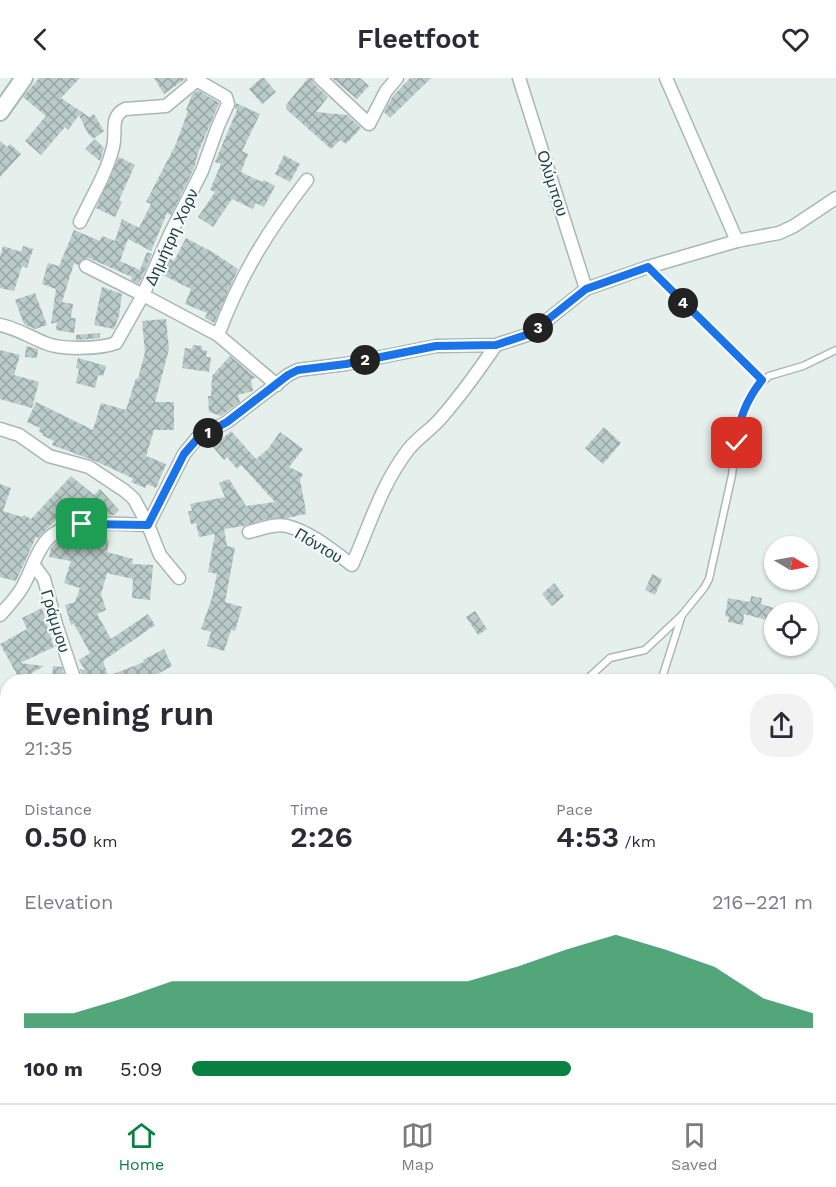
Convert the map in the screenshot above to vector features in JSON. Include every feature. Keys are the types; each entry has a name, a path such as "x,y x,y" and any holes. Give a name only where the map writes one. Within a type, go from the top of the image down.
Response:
{"main road":[{"path":"0,112 24,78"}],"street":[{"path":"320,78 369,124 386,92 397,78"},
{"name":"Ολύμπου","path":"519,78 586,289"},
{"path":"666,78 737,241"},
{"path":"80,222 112,150 115,138 114,121 117,115 125,109 166,106 194,79"},
{"name":"Δημήτρη Χορν","path":"194,79 226,97 228,104 202,171 170,234 143,295 218,335 277,385"},
{"path":"218,335 241,279 261,244 307,180"},
{"path":"148,525 184,454 198,438 227,422 288,375 298,370 346,364 436,346 496,345 526,335 536,329 586,289 648,267 737,241 779,233 836,198"},
{"path":"0,325 55,346 116,343 143,295 86,266"},
{"name":"Πόντου","path":"249,532 274,525 286,526 322,543 352,565 367,532 382,489 408,449 440,419 496,345"},
{"path":"0,429 19,435 48,456 89,467 134,499 160,555 179,578"},
{"path":"0,615 22,588 47,540 64,529 82,524 148,525"},
{"name":"Γράμμου","path":"33,564 44,579 73,674"}],"lane":[{"path":"648,267 762,380"},
{"path":"593,674 610,658 645,650 682,615 704,588 709,579 732,475 741,414 762,380 803,366 836,350"},
{"path":"664,674 682,615"}],"building":[{"path":"39,78 80,78 61,98 89,117 94,114 104,131 93,139 79,115 68,130 65,127 41,155 25,141 46,116 23,97"},
{"path":"154,78 185,78 185,79 164,94"},
{"path":"264,78 276,92 262,104 249,89"},
{"path":"308,78 312,78 314,84 328,97 316,112 347,115 361,128 346,144 340,140 331,149 286,109 286,105"},
{"path":"332,78 360,78 369,86 357,99"},
{"path":"410,78 431,78 390,118 384,112 393,96"},
{"path":"198,90 219,103 194,168 171,215 167,213 151,251 128,239 120,261 140,270 147,252 152,254 139,284 131,280 132,277 89,258 82,259 78,265 74,263 62,302 73,304 71,318 76,318 74,333 56,330 57,322 51,324 56,289 42,284 48,263 59,266 74,230 100,241 102,236 115,241 122,219 139,228 151,204 146,202 176,144 192,95"},
{"path":"236,103 260,114 242,151 248,154 241,172 275,186 264,207 256,203 253,209 232,199 213,227 198,217 215,192 210,190 221,164 215,162 237,110"},
{"path":"95,139 104,148 100,161 85,149"},
{"path":"0,141 7,147 10,144 21,154 0,177"},
{"path":"284,155 300,164 290,182 275,174"},
{"path":"119,157 135,165 119,200 122,202 115,217 96,208"},
{"path":"186,238 238,269 214,323 205,318 207,313 185,304 191,289 161,274 168,258 174,261"},
{"path":"3,246 21,252 23,246 33,249 27,268 22,266 14,291 0,288 0,257"},
{"path":"102,287 122,294 119,316 114,329 94,325"},
{"path":"35,293 47,325 35,329 24,324 15,300"},
{"path":"166,319 169,349 155,402 174,402 174,430 154,430 146,456 166,464 156,488 147,484 145,488 131,482 133,479 128,476 52,445 54,441 42,435 43,433 39,432 40,428 27,422 36,402 93,430 101,403 126,410 145,352 142,321"},
{"path":"100,333 100,338 76,340 76,335"},
{"path":"193,345 202,346 202,350 207,351 206,357 211,357 209,372 182,368 185,348 192,349"},
{"path":"26,346 38,349 37,358 25,357"},
{"path":"0,350 20,355 14,375 39,382 32,408 0,399"},
{"path":"230,356 256,378 251,379 253,391 238,395 240,402 221,416 209,412 208,396 211,396 212,376"},
{"path":"78,358 106,366 103,376 98,375 95,388 76,383 79,369 76,368"},
{"path":"604,427 621,443 603,464 585,448"},
{"path":"231,431 256,459 268,449 280,432 303,449 289,467 303,474 300,480 306,514 287,518 271,518 224,529 227,546 235,548 225,602 242,607 235,631 231,630 224,651 207,646 211,632 201,629 212,598 217,574 208,572 215,534 199,537 196,523 191,524 188,511 192,511 190,504 225,497 219,483 229,479 246,506 275,502 241,465 237,469 227,457 224,460 213,447"},
{"path":"71,476 94,495 100,489 119,510 114,515 85,516 78,509 76,512 69,506 38,538 36,537 16,581 0,577 0,484 11,488 3,511 22,517 24,515 31,519"},
{"path":"75,535 109,540 107,552 133,559 132,564 153,565 150,600 132,598 133,579 107,573 101,594 106,610 97,614 111,639 148,614 155,625 103,661 107,674 81,674 80,669 85,670 79,660 90,653 74,624 71,625 65,605 75,602 80,588 64,583 71,561 49,557 51,548 59,540 73,542"},
{"path":"652,574 662,579 655,595 645,590"},
{"path":"554,583 564,596 552,606 542,594"},
{"path":"751,596 762,598 764,619 744,614 743,625 728,622 729,617 725,616 728,598 750,602"},
{"path":"42,608 54,647 20,663 44,666 30,674 17,674 0,644 27,629 22,618"},
{"path":"475,611 487,629 478,635 466,617"},
{"path":"164,649 172,666 158,674 113,674 144,662 143,660"},
{"path":"53,666 62,667 64,674 52,674"}],"route":[{"path":"82,524 148,525 184,454 198,438 227,422 288,375 298,370 346,364 436,346 496,345 526,335 536,329 586,289 648,267 762,380 741,414 737,443"}]}
